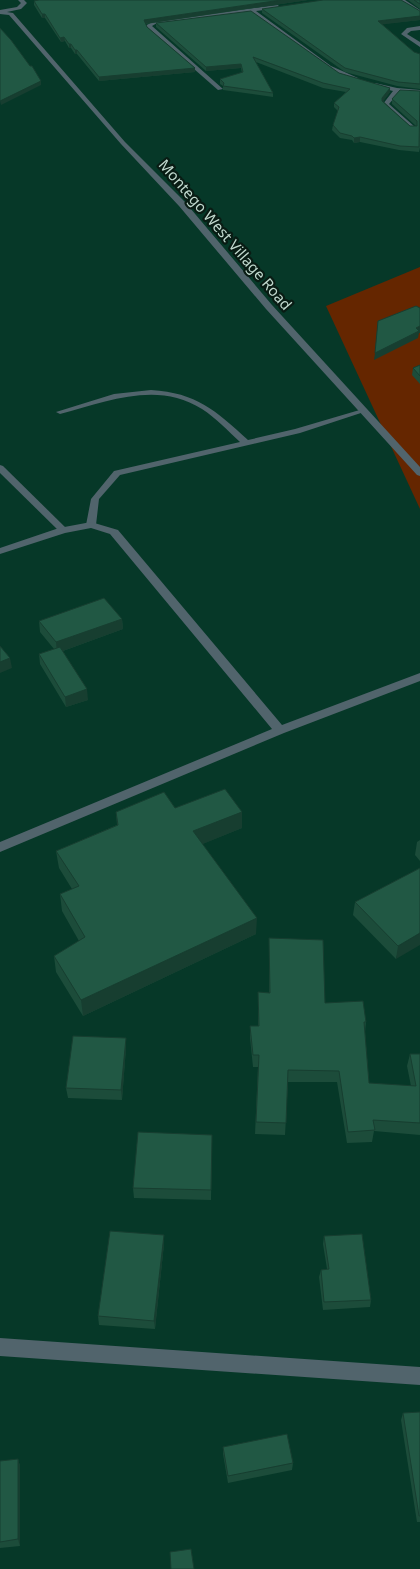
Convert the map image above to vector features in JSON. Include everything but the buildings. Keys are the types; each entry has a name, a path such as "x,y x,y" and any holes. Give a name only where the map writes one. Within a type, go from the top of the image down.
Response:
{"street":[{"path":"401,0 420,12"},
{"path":"0,11 11,14 22,3 30,3"},
{"path":"220,89 150,29 149,25 288,6"},
{"path":"0,11 17,8"},
{"path":"252,11 329,67 342,75 360,81"},
{"name":"Montego West Village Road","path":"11,14 123,143 182,204 269,308 420,473"},
{"path":"420,28 409,29 404,34 420,45"},
{"path":"367,83 397,90 420,92"},
{"path":"397,90 386,104 413,128"},
{"path":"0,551 63,530 91,525 114,532 280,730"},
{"path":"0,847 280,730 420,677"},
{"path":"0,1347 420,1376"}],"lane":[{"path":"60,412 125,394 160,391 188,399 204,407 245,442"},
{"path":"91,525 96,499 117,473 297,431 363,411"},
{"path":"0,468 63,530"}],"shaded area":[{"path":"420,267 420,509 326,306"}]}
